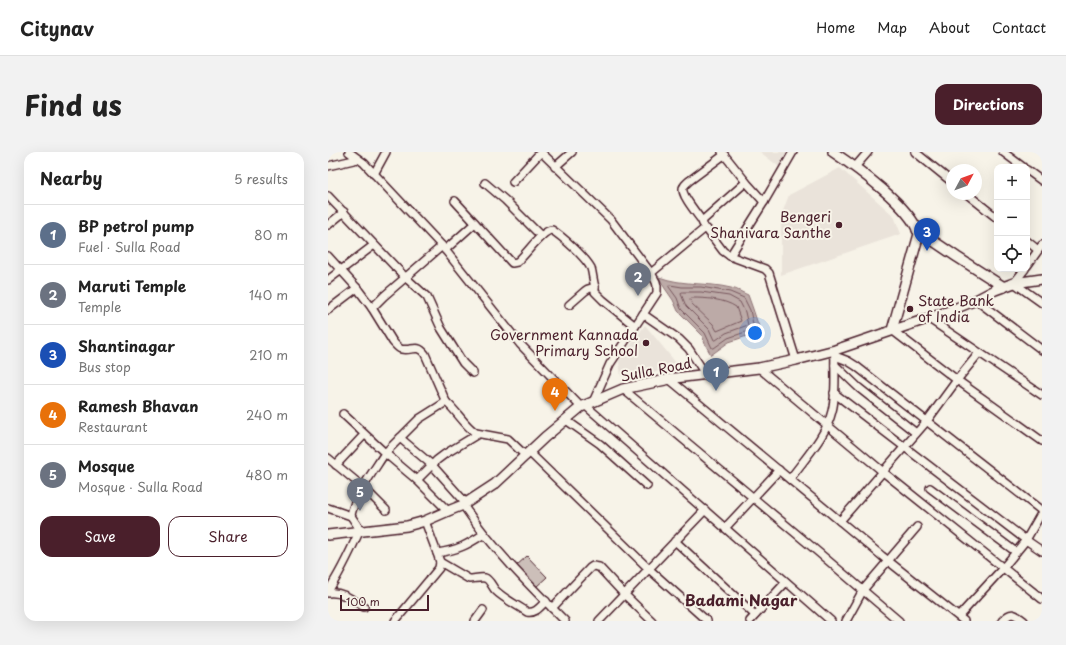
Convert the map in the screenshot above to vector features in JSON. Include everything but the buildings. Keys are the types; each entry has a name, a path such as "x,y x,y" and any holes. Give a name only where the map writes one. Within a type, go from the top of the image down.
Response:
{"main road":[{"path":"833,152 881,188 915,224 919,234 892,330"},
{"path":"917,230 1004,287"},
{"name":"Sulla Road","path":"328,535 407,526 424,522 465,504 495,484 545,437 566,420 587,405 623,389 669,379 759,368 835,353 892,330 947,312 1014,283 1042,279"}],"street":[{"path":"349,152 364,163 444,248 520,344 831,621"},
{"path":"374,174 386,152"},
{"path":"514,182 541,152 611,220 651,273 656,282 657,294 610,364 587,405"},
{"path":"555,167 572,152"},
{"path":"730,256 793,152"},
{"path":"855,167 868,152"},
{"path":"915,152 946,177"},
{"path":"1003,152 1020,164"},
{"path":"764,202 723,153 689,180 683,188 684,195 702,221 705,229 726,254 765,269 770,273 796,360"},
{"path":"328,166 358,159"},
{"path":"1030,172 1042,181"},
{"path":"702,221 746,182"},
{"path":"486,184 505,200 541,236"},
{"path":"328,196 405,277 427,297 441,328 463,363 473,373"},
{"path":"974,200 994,216"},
{"path":"455,201 512,263 521,259 546,231 552,230 578,252 590,267 593,274 595,292 635,326"},
{"path":"328,225 344,212"},
{"path":"372,308 405,277 476,223"},
{"path":"651,273 705,229"},
{"path":"1030,243 1040,248 1030,262"},
{"path":"328,280 374,245"},
{"path":"328,256 357,288 372,308 393,342 403,349 416,348 422,350 446,402 472,430 478,434 508,439 527,454 702,619"},
{"path":"1023,272 1014,283 1042,303"},
{"path":"569,305 585,291 595,287"},
{"path":"328,310 357,288"},
{"path":"976,300 1042,350"},
{"path":"643,314 679,338 689,349 706,375"},
{"path":"928,318 1042,395"},
{"path":"892,330 957,380 1042,441"},
{"path":"790,478 824,433 827,425 832,410 834,393 835,353"},
{"path":"669,379 840,521 962,619 1026,540 1042,512 856,366 835,353"},
{"path":"840,521 927,421 979,353"},
{"path":"835,365 859,388 916,433"},
{"path":"759,368 882,472 1003,568 1041,595"},
{"path":"623,389 899,621"},
{"path":"834,393 1042,551"},
{"path":"351,516 352,510 363,488 385,453 419,419 446,402"},
{"path":"343,414 364,435 417,480 448,511"},
{"path":"566,420 600,444 647,486"},
{"path":"417,480 432,464 445,454 478,434"},
{"path":"336,465 364,435"},
{"path":"400,438 432,464 465,504 484,534 565,621"},
{"path":"328,458 386,510"},
{"path":"725,528 779,470"},
{"path":"930,488 1016,552"},
{"path":"328,508 351,516 360,531 349,556 328,592"},
{"path":"599,621 705,510"},
{"path":"395,621 439,568 440,562 424,522"},
{"path":"846,621 863,590 917,528"},
{"path":"437,554 461,548 484,534"},
{"path":"676,541 755,615"},
{"path":"440,562 469,579 487,579 495,590 501,595 527,612 535,612 546,601"},
{"path":"552,608 585,573 593,566 596,566 602,570 650,620"},
{"path":"750,621 786,582"},
{"path":"328,592 344,595 364,606"},
{"path":"475,621 483,610"},
{"path":"1002,621 1011,614 1018,616 1024,621"}],"shaded area":[{"path":"760,152 789,152 782,169"},
{"name":"Bengeri Shanivara Santhe","path":"840,168 894,216 901,234 781,275 781,216 789,195"},
{"name":"Government Kannada Primary School","path":"645,325 681,369 621,376 619,361"}],"water":[{"path":"659,277 677,282 722,286 735,289 748,295 761,333 756,333 729,342 711,355 702,335 678,311"}],"place":[{"name":"Bengeri Shanivara Santhe","path":"839,225"},
{"name":"Shantinagar","path":"927,251"},
{"name":"Maruti Temple","path":"638,296"},
{"name":"State Bank of India","path":"910,309"},
{"name":"Government Kannada Primary School","path":"646,343"},
{"name":"BP petrol pump","path":"716,391"},
{"name":"Ramesh Bhavan","path":"555,411"},
{"name":"Mosque","path":"360,511"}],"district":[{"name":"Badami Nagar","path":"741,601"}]}
